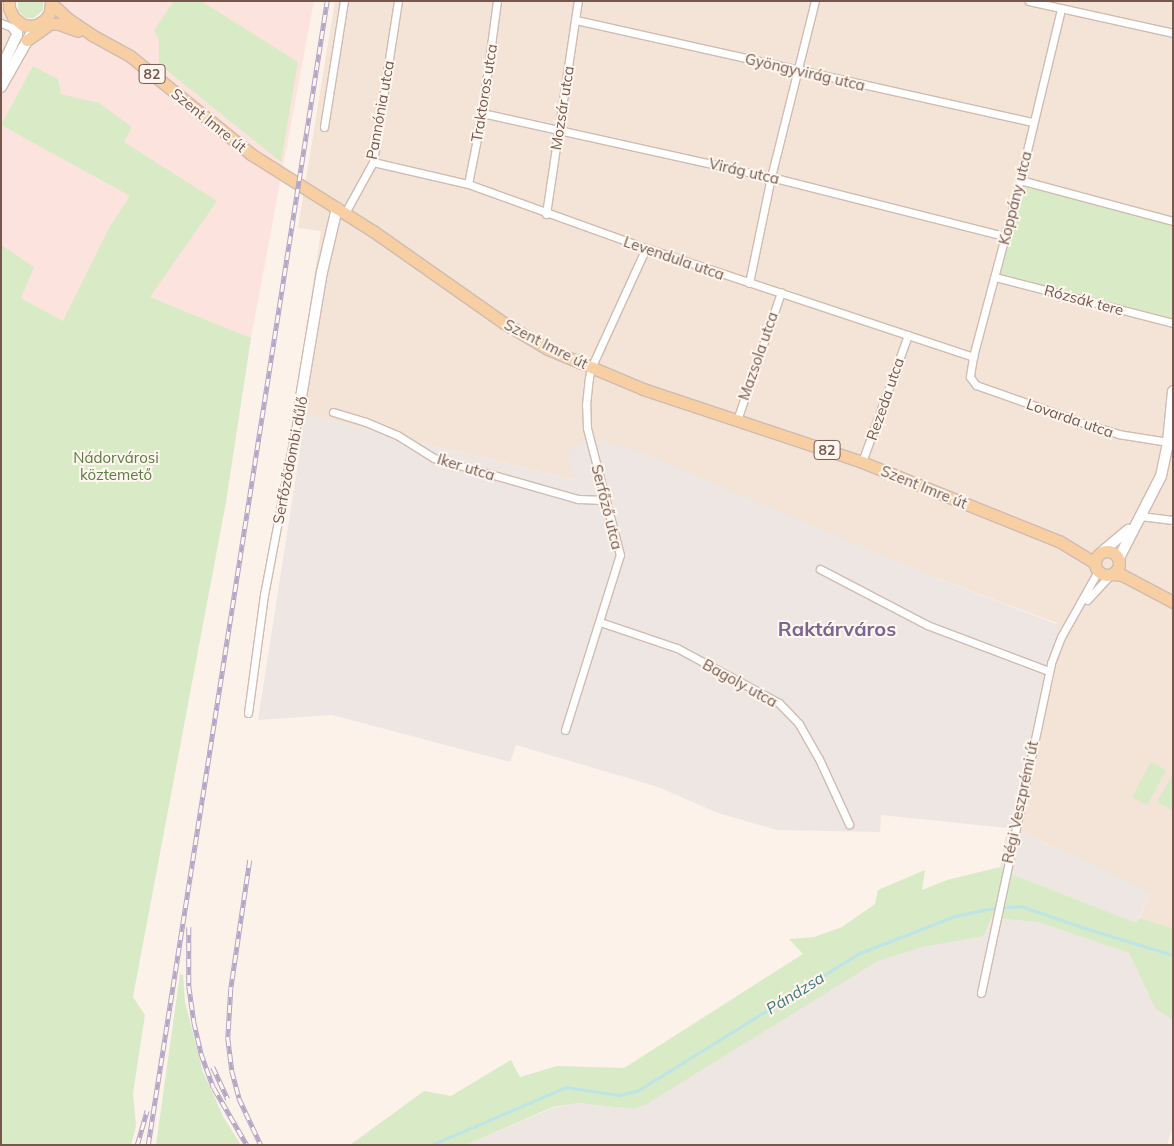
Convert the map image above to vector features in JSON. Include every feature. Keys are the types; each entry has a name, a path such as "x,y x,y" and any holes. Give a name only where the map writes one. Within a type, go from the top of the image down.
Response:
{"main road":[{"name":"82","path":"8,12 24,25 39,24 56,5"},
{"name":"Szent Imre út","path":"56,5 92,35"},
{"name":"Szent Imre út","path":"39,24 59,24 92,35 130,56 252,154 341,210 504,323 548,349 643,389 862,462 1059,541 1102,552"},
{"path":"22,37 46,26 59,24"},
{"name":"Szent Imre út","path":"1059,541 1104,571 1122,575 1150,588 1173,602"},
{"name":"82","path":"1102,552 1114,553 1120,560"},
{"path":"1102,552 1096,558 1104,571 1118,569 1120,560"},
{"name":"Szent Imre út","path":"1120,560 1150,588"}],"street":[{"path":"324,127 344,1"},
{"name":"Pannónia utca","path":"341,210 373,162 398,1"},
{"name":"Traktoros utca","path":"468,184 482,113 497,1"},
{"name":"Mozsár utca","path":"546,214 578,1"},
{"path":"748,283 771,177 799,72 815,1"},
{"path":"1029,1 1173,33"},
{"name":"Koppány utca","path":"976,385 970,373 1020,180 1061,9"},
{"path":"8,12 22,37"},
{"path":"8,12 11,27 22,37"},
{"name":"Gyöngyvirág utca","path":"576,20 799,72 1033,122"},
{"path":"1,69 22,37 39,24"},
{"path":"1,87 22,37"},
{"name":"Virág utca","path":"482,113 771,177 1005,236"},
{"name":"Levendula utca","path":"373,162 468,184 546,214 974,357"},
{"path":"1020,180 1173,221"},
{"name":"Serfőződombi dűlő","path":"248,713 264,595 298,415 322,272 341,210"},
{"name":"Serfőző utca","path":"566,730 620,555 587,428 586,405 591,368 646,248"},
{"name":"Rózsák tere","path":"995,276 1173,323"},
{"name":"Mazsola utca","path":"737,420 781,292"},
{"name":"Rezeda utca","path":"862,462 908,335"},
{"name":"Lovarda utca","path":"976,385 1118,434 1168,442"},
{"path":"1120,560 1161,476 1168,442 1173,391"},
{"name":"Iker utca","path":"334,412 366,422 397,435 434,458 578,499 606,500"},
{"path":"1140,516 1173,520"},
{"path":"1102,552 1119,540 1140,516"},
{"path":"820,569 927,625 1049,671"},
{"name":"Régi Veszprémi út","path":"981,993 1049,671 1061,637 1104,571"},
{"name":"Régi Veszprémi út","path":"1074,616 1104,571"},
{"name":"Bagoly utca","path":"600,622 677,648 779,703 799,724 819,759 849,824"}],"shaded area":[{"path":"1,1 9,1 17,21 1,69"},
{"path":"51,1 314,1 251,338 150,297 65,317 63,321 21,298 1,245 1,69 17,21 37,25"},
{"path":"335,1 1173,1 1173,928 1140,918 1149,893 1022,832 1027,770 1057,623 921,572 848,541 574,480 294,412 321,231 298,228"},
{"path":"294,412 573,480 568,454 588,437 639,451 921,572 1067,628 1061,637 1027,770 1022,832 1086,860 1149,893 1137,924 1016,876 1000,867 1007,828 881,815 880,832 777,830 718,813 658,787 516,745 510,762 332,715 258,720 301,444 289,441"},
{"path":"991,918 1038,922 1129,953 1155,1008 1173,1020 1173,1125 1167,1145 466,1145 553,1108 579,1103 633,1109 878,961 922,946 984,936"}],"green space":[{"path":"18,1 43,1 43,10 34,18 26,18 18,11"},
{"path":"174,1 201,1 298,62 281,162 159,64 159,40 154,30"},
{"name":"Nádorvárosi köztemető","path":"33,66 58,79 61,94 99,103 132,127 124,142 217,201 150,297 251,338 226,502 133,997 145,1015 133,1093 136,1126 131,1145 1,1145 1,245 34,267 21,298 63,321 109,228 130,196 1,125"},
{"path":"1022,184 1173,224 1173,318 999,274"},
{"path":"1151,762 1166,770 1147,805 1132,797"},
{"path":"1173,774 1173,811 1157,802"},
{"path":"1000,867 1016,876 1136,923 1140,918 1173,928 1173,1020 1155,1008 1129,953 1038,922 991,918 984,936 922,947 878,961 648,1103 633,1109 579,1103 553,1107 466,1145 350,1145 424,1091 451,1096 511,1060 520,1077 557,1066 624,1068 803,954 789,939 814,937 842,927 875,904 878,890 925,870 922,890 947,880"},
{"path":"180,974 183,975 185,1002 203,1072 224,1118 241,1145 156,1145"}],"waterway":[{"name":"Pándzsa","path":"431,1145 566,1087 619,1095 637,1091 860,953 955,916 987,909 1021,906 1173,955"}],"railway":[{"path":"148,1145 327,1"},
{"path":"250,860 231,989 228,1038 232,1071 239,1098 261,1145"},
{"path":"189,927 189,986 201,1053 214,1088 247,1145"},
{"path":"213,1067 228,1099"},
{"path":"137,1145 147,1110"}],"district":[{"name":"Raktárváros","path":"837,628"}]}
